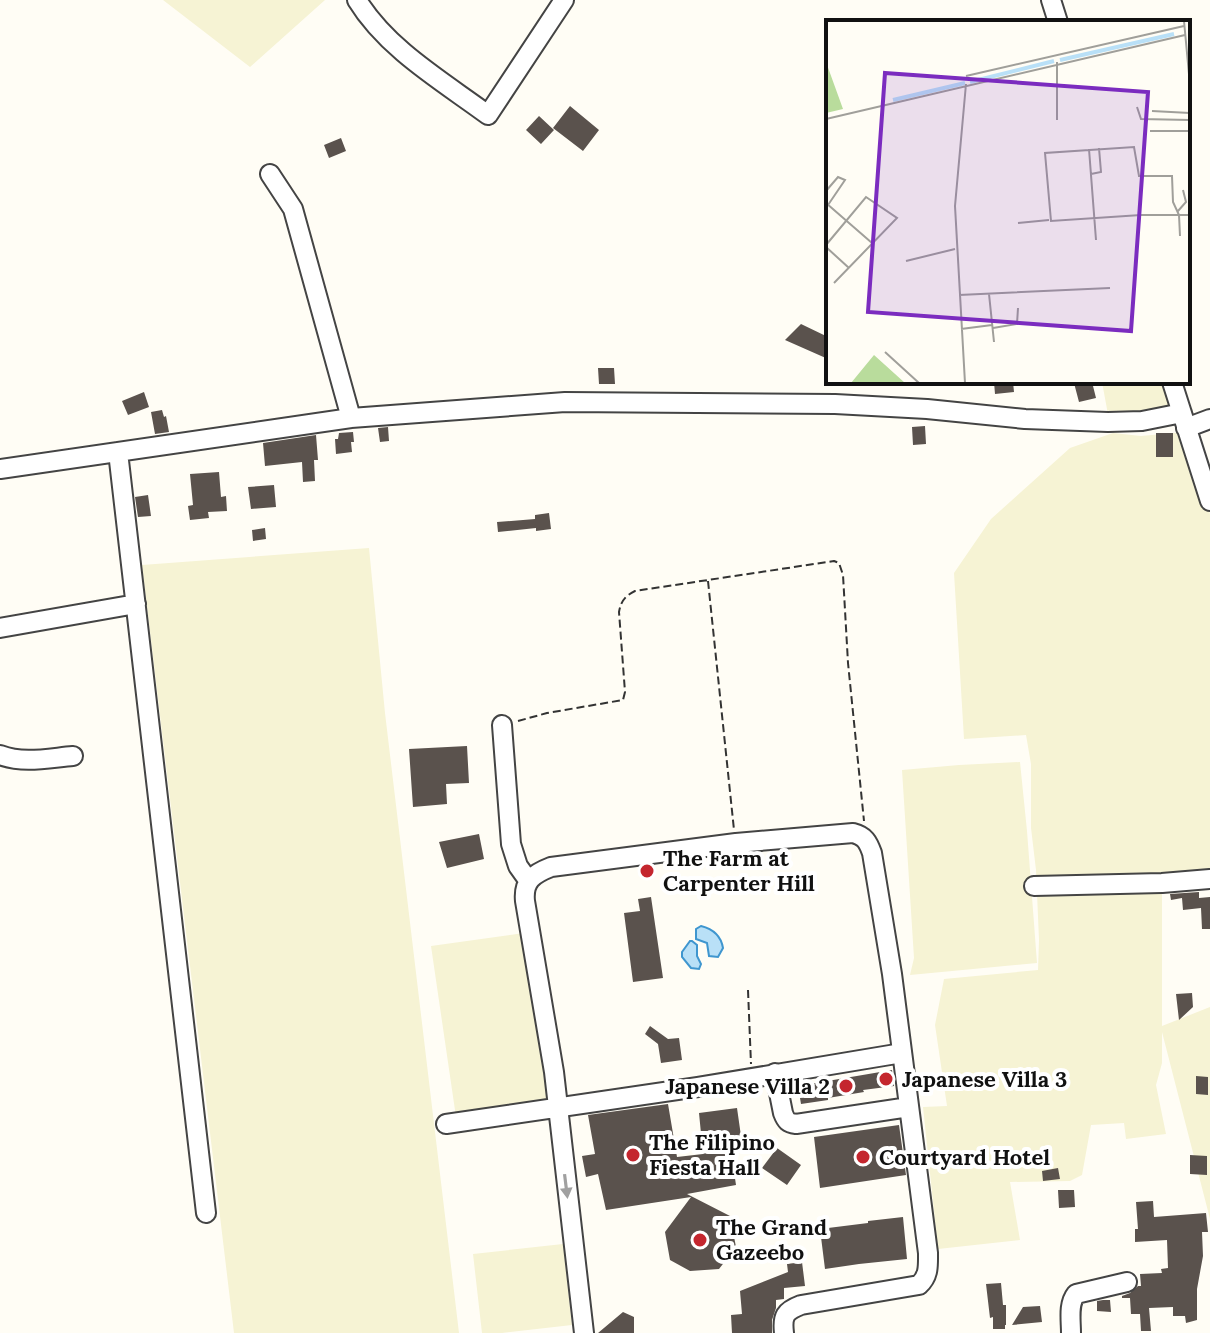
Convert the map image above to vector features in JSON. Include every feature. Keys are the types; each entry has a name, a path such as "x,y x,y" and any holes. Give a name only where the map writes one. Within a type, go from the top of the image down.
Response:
{"street":[{"path":"357,0 385,36 420,66 488,115 564,0"},
{"path":"1051,0 1057,20"},
{"path":"270,174 293,209 351,418"},
{"path":"1173,384 1210,501"},
{"path":"0,469 351,418 565,402 835,404 956,411 1025,419 1108,422 1210,419"},
{"path":"118,452 206,1213"},
{"path":"0,628 136,604"},
{"path":"502,725 511,844 518,866 528,880"},
{"path":"0,755 25,760 73,756"},
{"path":"584,1333 549,1034 525,901 524,891 528,880 551,867 842,833 862,836 872,853 892,974 928,1273 919,1285 790,1309 784,1317 784,1333"},
{"path":"1034,886 1210,879"},
{"path":"446,1124 902,1053"},
{"path":"775,1073 785,1120 790,1123 909,1107"},
{"path":"1071,1333 1071,1305 1076,1294 1127,1282"}],"path":[{"path":"502,725 547,713 623,700 619,612 626,595 635,591 834,561 839,563 843,575 848,663 864,807 862,836"},
{"path":"708,580 736,843"},
{"path":"748,990 751,1077"}],"shaded area":[{"path":"163,0 325,0 250,67"},
{"path":"1102,384 1169,384 1174,405 1160,415 1109,420"},
{"path":"1184,432 1210,514 1210,873 1200,870 1162,874 1162,1026 1210,1007 1210,1219 1162,1032 1162,1063 1156,1085 1166,1134 1126,1139 1124,1123 1091,1125 1082,1175 1070,1181 1010,1182 1020,1240 938,1249 923,1107 947,1106 935,1025 944,979 1038,970 1039,940 1031,828 1031,764 1026,735 964,739 954,573 991,519 1070,448 1113,433 1141,436"},
{"path":"369,548 385,713 459,1333 234,1333 142,565"},
{"path":"1020,762 1037,963 910,975 914,958 902,770"},
{"path":"524,933 549,1103 456,1117 431,946"},
{"path":"563,1244 572,1325 482,1333 473,1254"}],"water":[{"path":"701,926 713,931 720,940 723,948 718,957 709,956 707,943 696,939 696,929"},
{"path":"690,941 697,945 701,964 699,969 691,968 682,957"}],"building":[{"path":"570,106 599,130 583,151 553,128"},
{"path":"539,116 554,130 541,144 526,130"},
{"path":"341,138 346,151 329,158 324,145"},
{"path":"801,324 826,336 826,358 785,340"},
{"path":"598,368 614,368 615,384 599,384"},
{"path":"994,384 1013,384 1014,392 995,394"},
{"path":"1074,384 1092,384 1096,398 1079,402"},
{"path":"144,392 149,407 128,415 122,401"},
{"path":"162,410 169,432 155,434 151,412"},
{"path":"925,426 926,444 913,445 912,427"},
{"path":"388,427 389,441 380,442 378,428"},
{"path":"353,432 352,452 336,454 335,439 338,439 339,433"},
{"path":"1156,433 1173,433 1173,457 1156,457"},
{"path":"316,435 318,460 314,460 315,481 303,482 302,462 265,466 263,443"},
{"path":"219,472 221,497 226,496 227,511 208,512 209,518 190,520 188,506 193,505 190,474"},
{"path":"274,485 276,507 251,509 248,487"},
{"path":"148,495 151,516 138,517 135,497"},
{"path":"549,513 551,529 498,532 497,522 535,519 535,515"},
{"path":"265,528 266,539 253,541 252,530"},
{"path":"467,746 469,783 446,784 447,804 413,807 409,749"},
{"path":"479,834 484,859 447,868 439,842"},
{"path":"1199,892 1199,898 1210,897 1210,929 1202,929 1201,908 1183,910 1182,898 1171,900 1170,894"},
{"path":"651,897 663,978 633,982 624,913 640,911 638,899"},
{"path":"1192,993 1193,1007 1179,1020 1176,994"},
{"path":"650,1026 668,1039 679,1038 682,1060 661,1063 658,1044 645,1034"},
{"path":"892,1070 894,1086 801,1104 798,1086"},
{"path":"1196,1076 1208,1077 1208,1095 1196,1094"},
{"path":"668,1104 677,1157 703,1154 699,1113 737,1108 742,1143 730,1145 736,1185 687,1194 730,1216 736,1247 719,1269 690,1271 670,1260 665,1232 691,1197 606,1210 598,1174 586,1177 582,1156 595,1154 588,1115"},
{"name":"Courtyard Hotel","path":"899,1125 906,1175 820,1188 814,1137"},
{"path":"777,1148 801,1165 787,1185 762,1168"},
{"path":"1190,1155 1207,1156 1207,1175 1190,1174"},
{"path":"1058,1168 1060,1179 1043,1181 1042,1171"},
{"path":"1058,1190 1074,1190 1075,1207 1059,1208"},
{"path":"1153,1201 1154,1217 1206,1213 1208,1232 1202,1232 1197,1320 1186,1323 1185,1316 1173,1316 1173,1307 1149,1308 1151,1331 1141,1331 1140,1314 1131,1314 1130,1298 1122,1296 1141,1286 1140,1274 1162,1273 1161,1269 1168,1268 1167,1240 1135,1242 1135,1229 1138,1229 1136,1202"},
{"path":"903,1217 907,1259 825,1269 820,1229"},
{"path":"802,1262 805,1286 784,1288 784,1299 776,1300 772,1333 732,1333 731,1315 742,1314 740,1291 788,1272 787,1264"},
{"path":"1001,1283 1006,1325 1005,1329 993,1329 986,1284"},
{"path":"1110,1300 1111,1312 1097,1311 1097,1301"},
{"path":"1040,1306 1042,1322 1012,1325 1023,1307"},
{"path":"623,1312 634,1317 634,1333 598,1333"}],"place":[{"name":"The Farm at Carpenter Hill","path":"647,871"},
{"name":"Japanese Villa 3","path":"886,1079"},
{"name":"Japanese Villa 2","path":"846,1086"},
{"name":"The Filipino Fiesta Hall","path":"633,1155"},
{"name":"Courtyard Hotel","path":"863,1157"},
{"name":"The Grand Gazeebo","path":"700,1240"}]}
